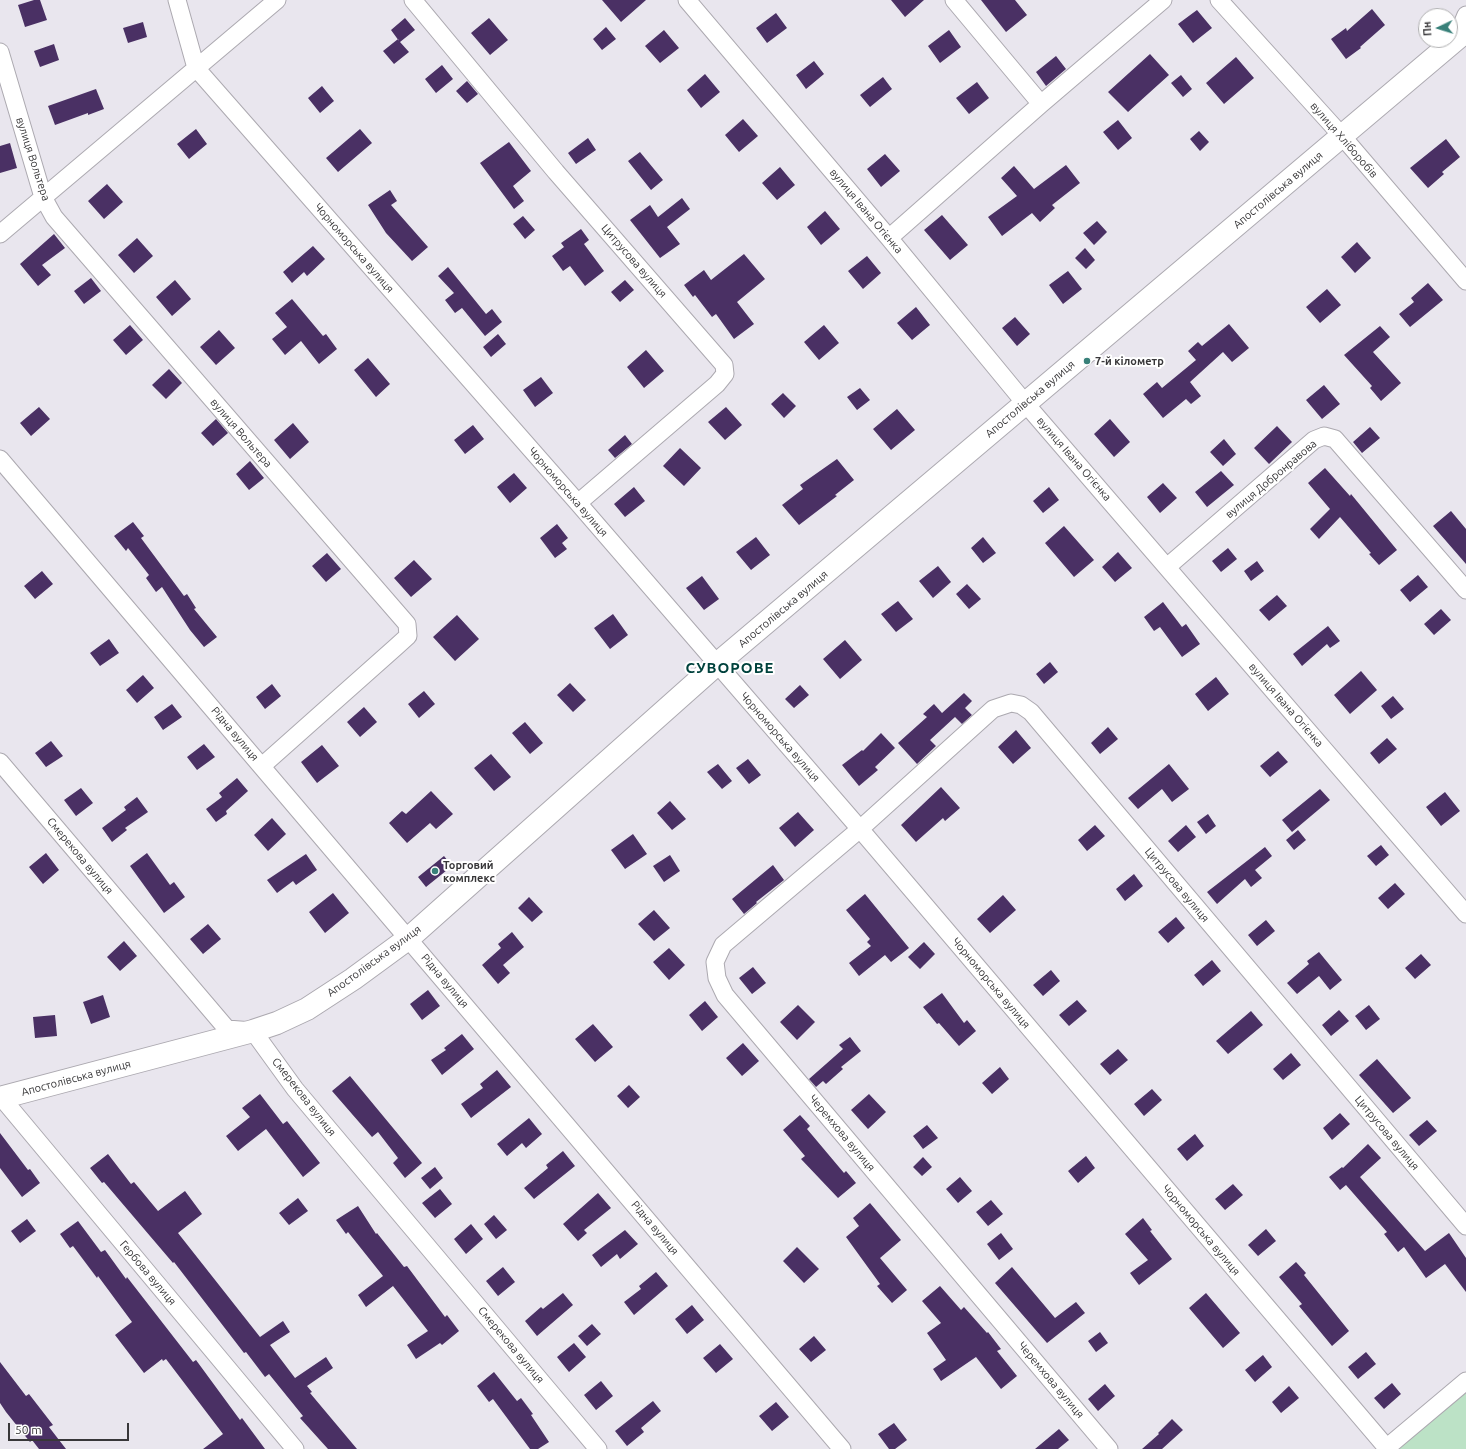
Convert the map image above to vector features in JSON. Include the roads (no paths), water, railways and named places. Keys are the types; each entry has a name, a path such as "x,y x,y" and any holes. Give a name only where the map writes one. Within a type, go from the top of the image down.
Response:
{"street":[{"name":"Чорноморська вулиця","path":"177,0 196,68 578,503 860,829 1386,1448"},
{"path":"0,234 277,0"},
{"name":"Цитрусова вулиця","path":"413,0 556,172 724,364 725,374 717,384 578,503"},
{"name":"вулиця Івана Огієнка","path":"687,0 889,238 1025,403 1466,914"},
{"path":"954,0 1041,104"},
{"path":"889,238 1041,104 1163,0"},
{"name":"вулиця Хліборобів","path":"1220,0 1342,136 1466,281"},
{"path":"1463,36 1466,15"},
{"name":"Апостолівська вулиця","path":"0,1098 253,1031 277,1023 307,1009 354,980 409,938 717,664 1342,136 1463,36"},
{"name":"вулиця Вольтера","path":"0,52 43,197 54,217 407,624 408,636 403,641 262,766"},
{"name":"вулиця Добронравова","path":"1167,567 1314,440 1324,436 1335,439 1466,590"},
{"name":"Рідна вулиця","path":"0,459 409,938 842,1449"},
{"name":"Цитрусова вулиця","path":"860,829 994,709 1011,703 1021,705 1031,712 1466,1226"},
{"name":"Смерекова вулиця","path":"0,762 227,1029 253,1031 295,1089 598,1449"},
{"name":"Черемхова вулиця","path":"860,829 723,946 715,962 717,978 725,995 1109,1449"},
{"name":"Гербова вулиця","path":"0,1098 296,1449"},
{"path":"1386,1448 1466,1381"}],"place":[{"name":"7-й кілометр","path":"1087,361"},
{"name":"Торговий комплекс","path":"435,871"}],"district":[{"name":"СУВОРОВЕ","path":"730,668"}]}
